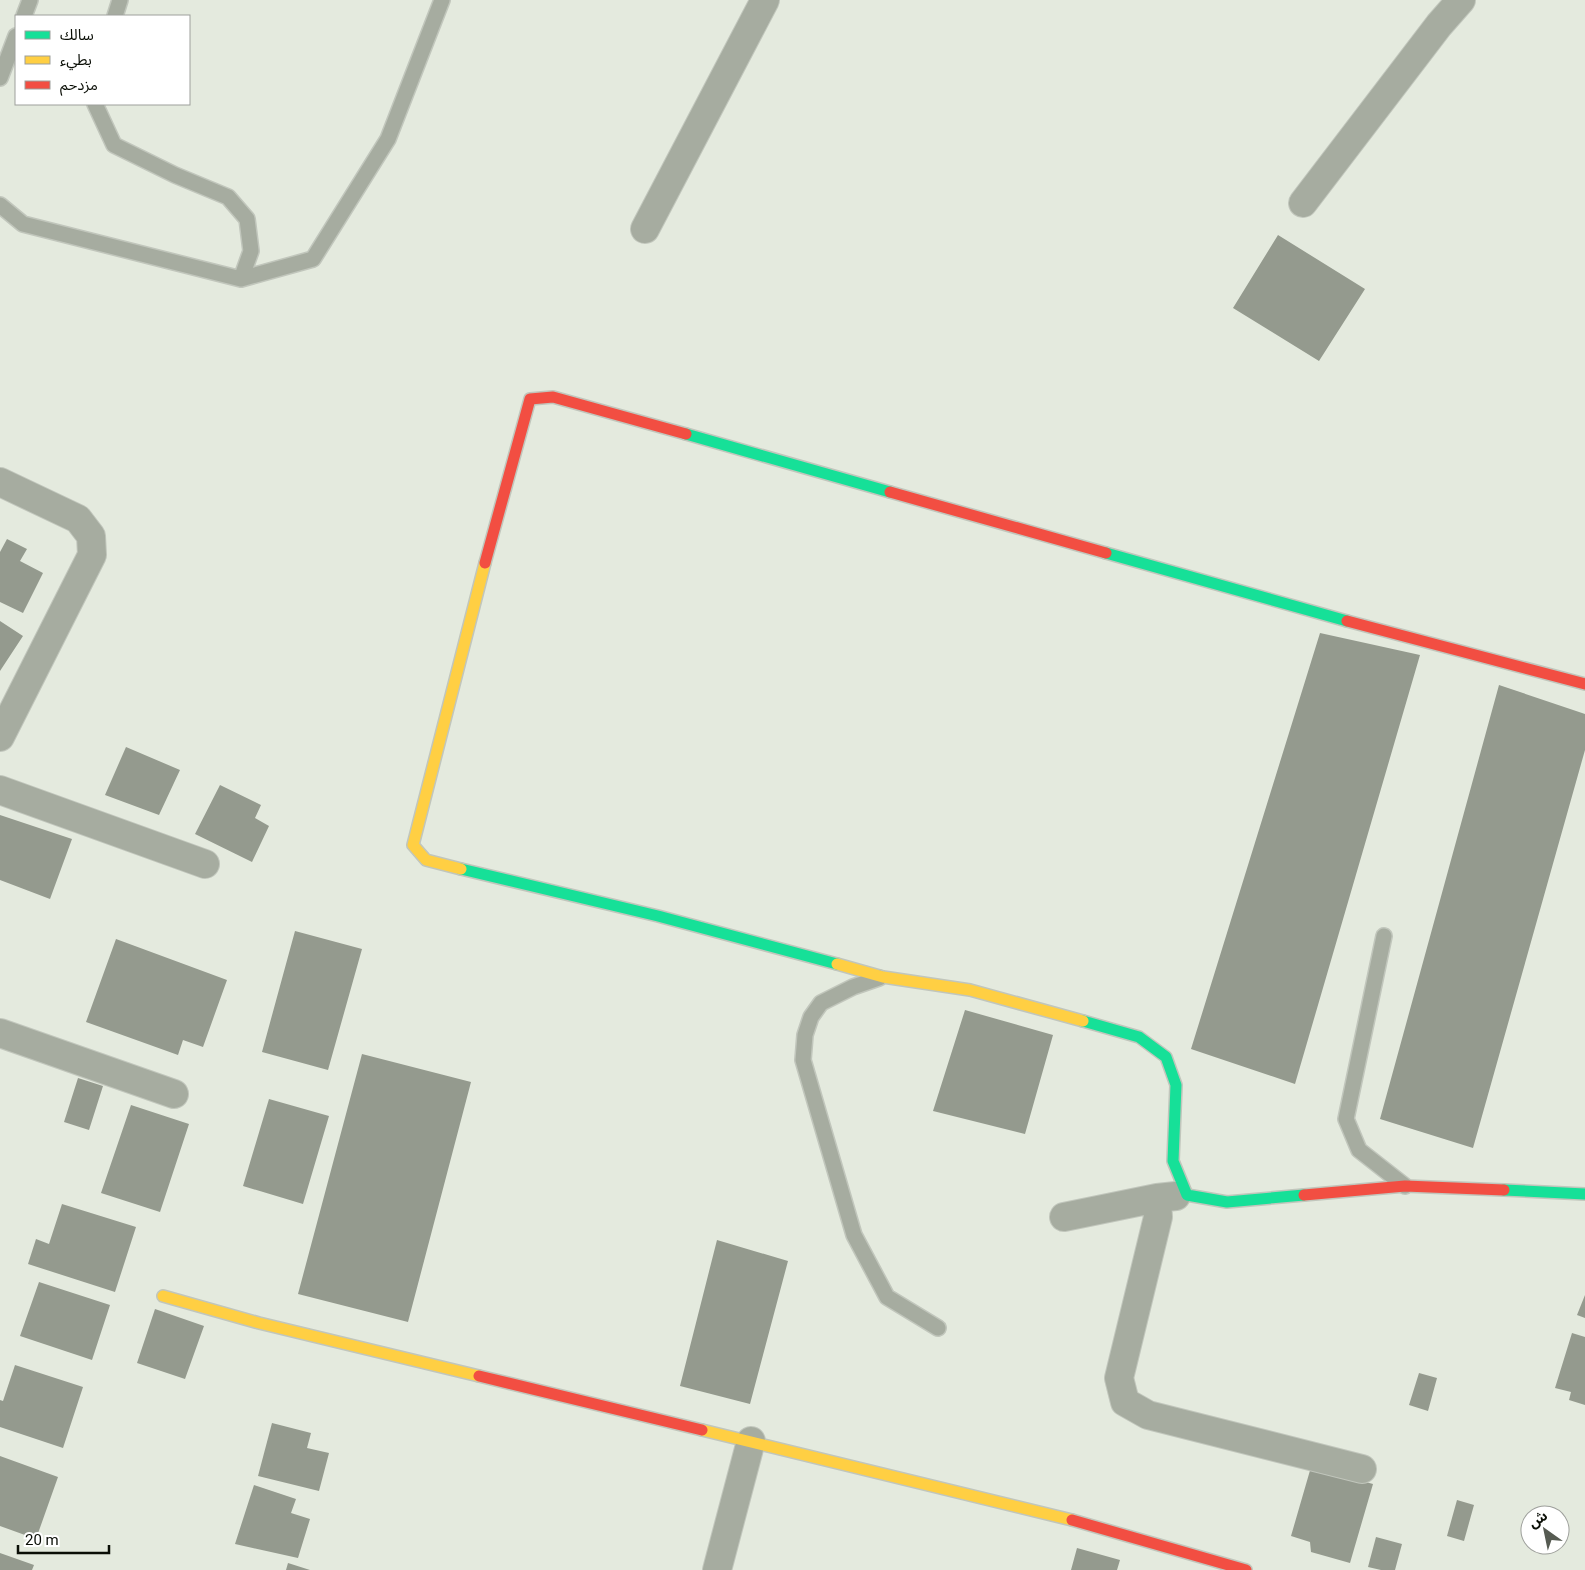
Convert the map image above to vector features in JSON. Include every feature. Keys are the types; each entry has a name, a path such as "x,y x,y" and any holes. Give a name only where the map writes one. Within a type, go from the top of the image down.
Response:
{"street":[{"path":"645,229 765,0"},
{"path":"1303,202 1439,25 1461,0"},
{"path":"1187,1195 1173,1161 1176,1085 1166,1057 1139,1037 970,990 883,977 658,916 426,860 413,844 472,610 530,399 553,397 579,403 1267,600 1585,684"},
{"path":"0,482 78,519 91,536 92,555 0,737"},
{"path":"0,790 205,864"},
{"path":"0,1033 174,1094"},
{"path":"1064,1217 1158,1198 1187,1195 1227,1202 1405,1186 1585,1194"},
{"path":"1158,1198 1158,1217 1119,1378 1125,1402 1148,1416 1362,1468"},
{"path":"163,1296 260,1323 1062,1517 1246,1570"},
{"path":"717,1570 751,1441"}],"lane":[{"path":"24,15 30,0"},
{"path":"115,15 120,0"},
{"path":"0,205 23,224 241,279 313,260 388,139 441,1"},
{"path":"0,78 15,39"},
{"path":"95,105 114,145 175,175 228,196 247,219 251,251 241,279"},
{"path":"1384,936 1346,1119 1359,1150 1405,1186"},
{"path":"883,977 853,987 821,1003 805,1035 803,1060 854,1235 887,1297 938,1328"}],"building":[{"path":"1278,235 1365,289 1319,361 1233,308"},
{"path":"7,539 27,549 20,561 43,573 23,613 0,602 0,552"},
{"path":"0,621 23,636 0,671"},
{"path":"1320,633 1420,655 1295,1084 1191,1049"},
{"path":"1499,685 1585,714 1585,750 1473,1148 1380,1119"},
{"path":"126,747 180,770 159,815 105,795"},
{"path":"220,785 261,805 255,818 269,826 252,862 195,834"},
{"path":"0,815 72,839 50,899 0,880"},
{"path":"295,931 362,949 328,1070 262,1052"},
{"path":"116,939 227,980 203,1047 183,1040 178,1055 86,1022"},
{"path":"965,1010 1053,1035 1025,1134 933,1111"},
{"path":"362,1054 471,1082 408,1322 298,1294"},
{"path":"78,1078 103,1086 89,1130 64,1122"},
{"path":"269,1099 329,1116 303,1204 243,1186"},
{"path":"131,1105 189,1124 160,1212 101,1193"},
{"path":"62,1204 136,1227 115,1292 28,1264 36,1239 49,1244"},
{"path":"717,1240 788,1261 750,1404 680,1386"},
{"path":"39,1282 110,1305 92,1360 20,1336"},
{"path":"1585,1295 1585,1318 1577,1315"},
{"path":"155,1309 204,1326 185,1379 137,1363"},
{"path":"1572,1333 1585,1337 1585,1405 1569,1400 1571,1392 1555,1388"},
{"path":"15,1365 83,1387 63,1448 0,1427 0,1400 3,1401"},
{"path":"1419,1373 1437,1378 1428,1411 1409,1405"},
{"path":"272,1423 311,1433 307,1448 329,1453 319,1491 258,1476"},
{"path":"0,1456 58,1477 36,1539 0,1526"},
{"path":"1311,1467 1373,1484 1350,1563 1311,1552 1310,1542 1291,1536"},
{"path":"254,1485 296,1499 291,1513 310,1519 298,1558 235,1544"},
{"path":"1457,1500 1474,1505 1464,1541 1447,1536"},
{"path":"1376,1537 1402,1544 1395,1570 1381,1570 1368,1567"},
{"path":"1077,1548 1120,1560 1117,1570 1071,1570"},
{"path":"0,1553 34,1565 32,1570 0,1570"},
{"path":"288,1563 310,1570 286,1570"}],"traffic: fast":[{"path":"686,434 890,492"},
{"path":"1106,553 1347,621"},
{"path":"461,869 658,916 837,964"},
{"path":"1083,1021 1139,1037 1166,1057 1176,1085 1173,1161 1187,1195 1227,1202 1304,1195"},
{"path":"1504,1190 1585,1194"}],"traffic: slow":[{"path":"461,869 426,860 413,845 485,563"},
{"path":"837,964 883,977 970,990 1083,1021"},
{"path":"163,1296 259,1323 479,1376"},
{"path":"702,1430 1072,1520"}],"traffic: jam":[{"path":"485,563 530,399 553,397 686,434"},
{"path":"890,492 1106,553"},
{"path":"1347,621 1585,684"},
{"path":"1304,1195 1405,1186 1504,1190"},
{"path":"479,1376 702,1430"},
{"path":"1072,1520 1246,1570"}]}
